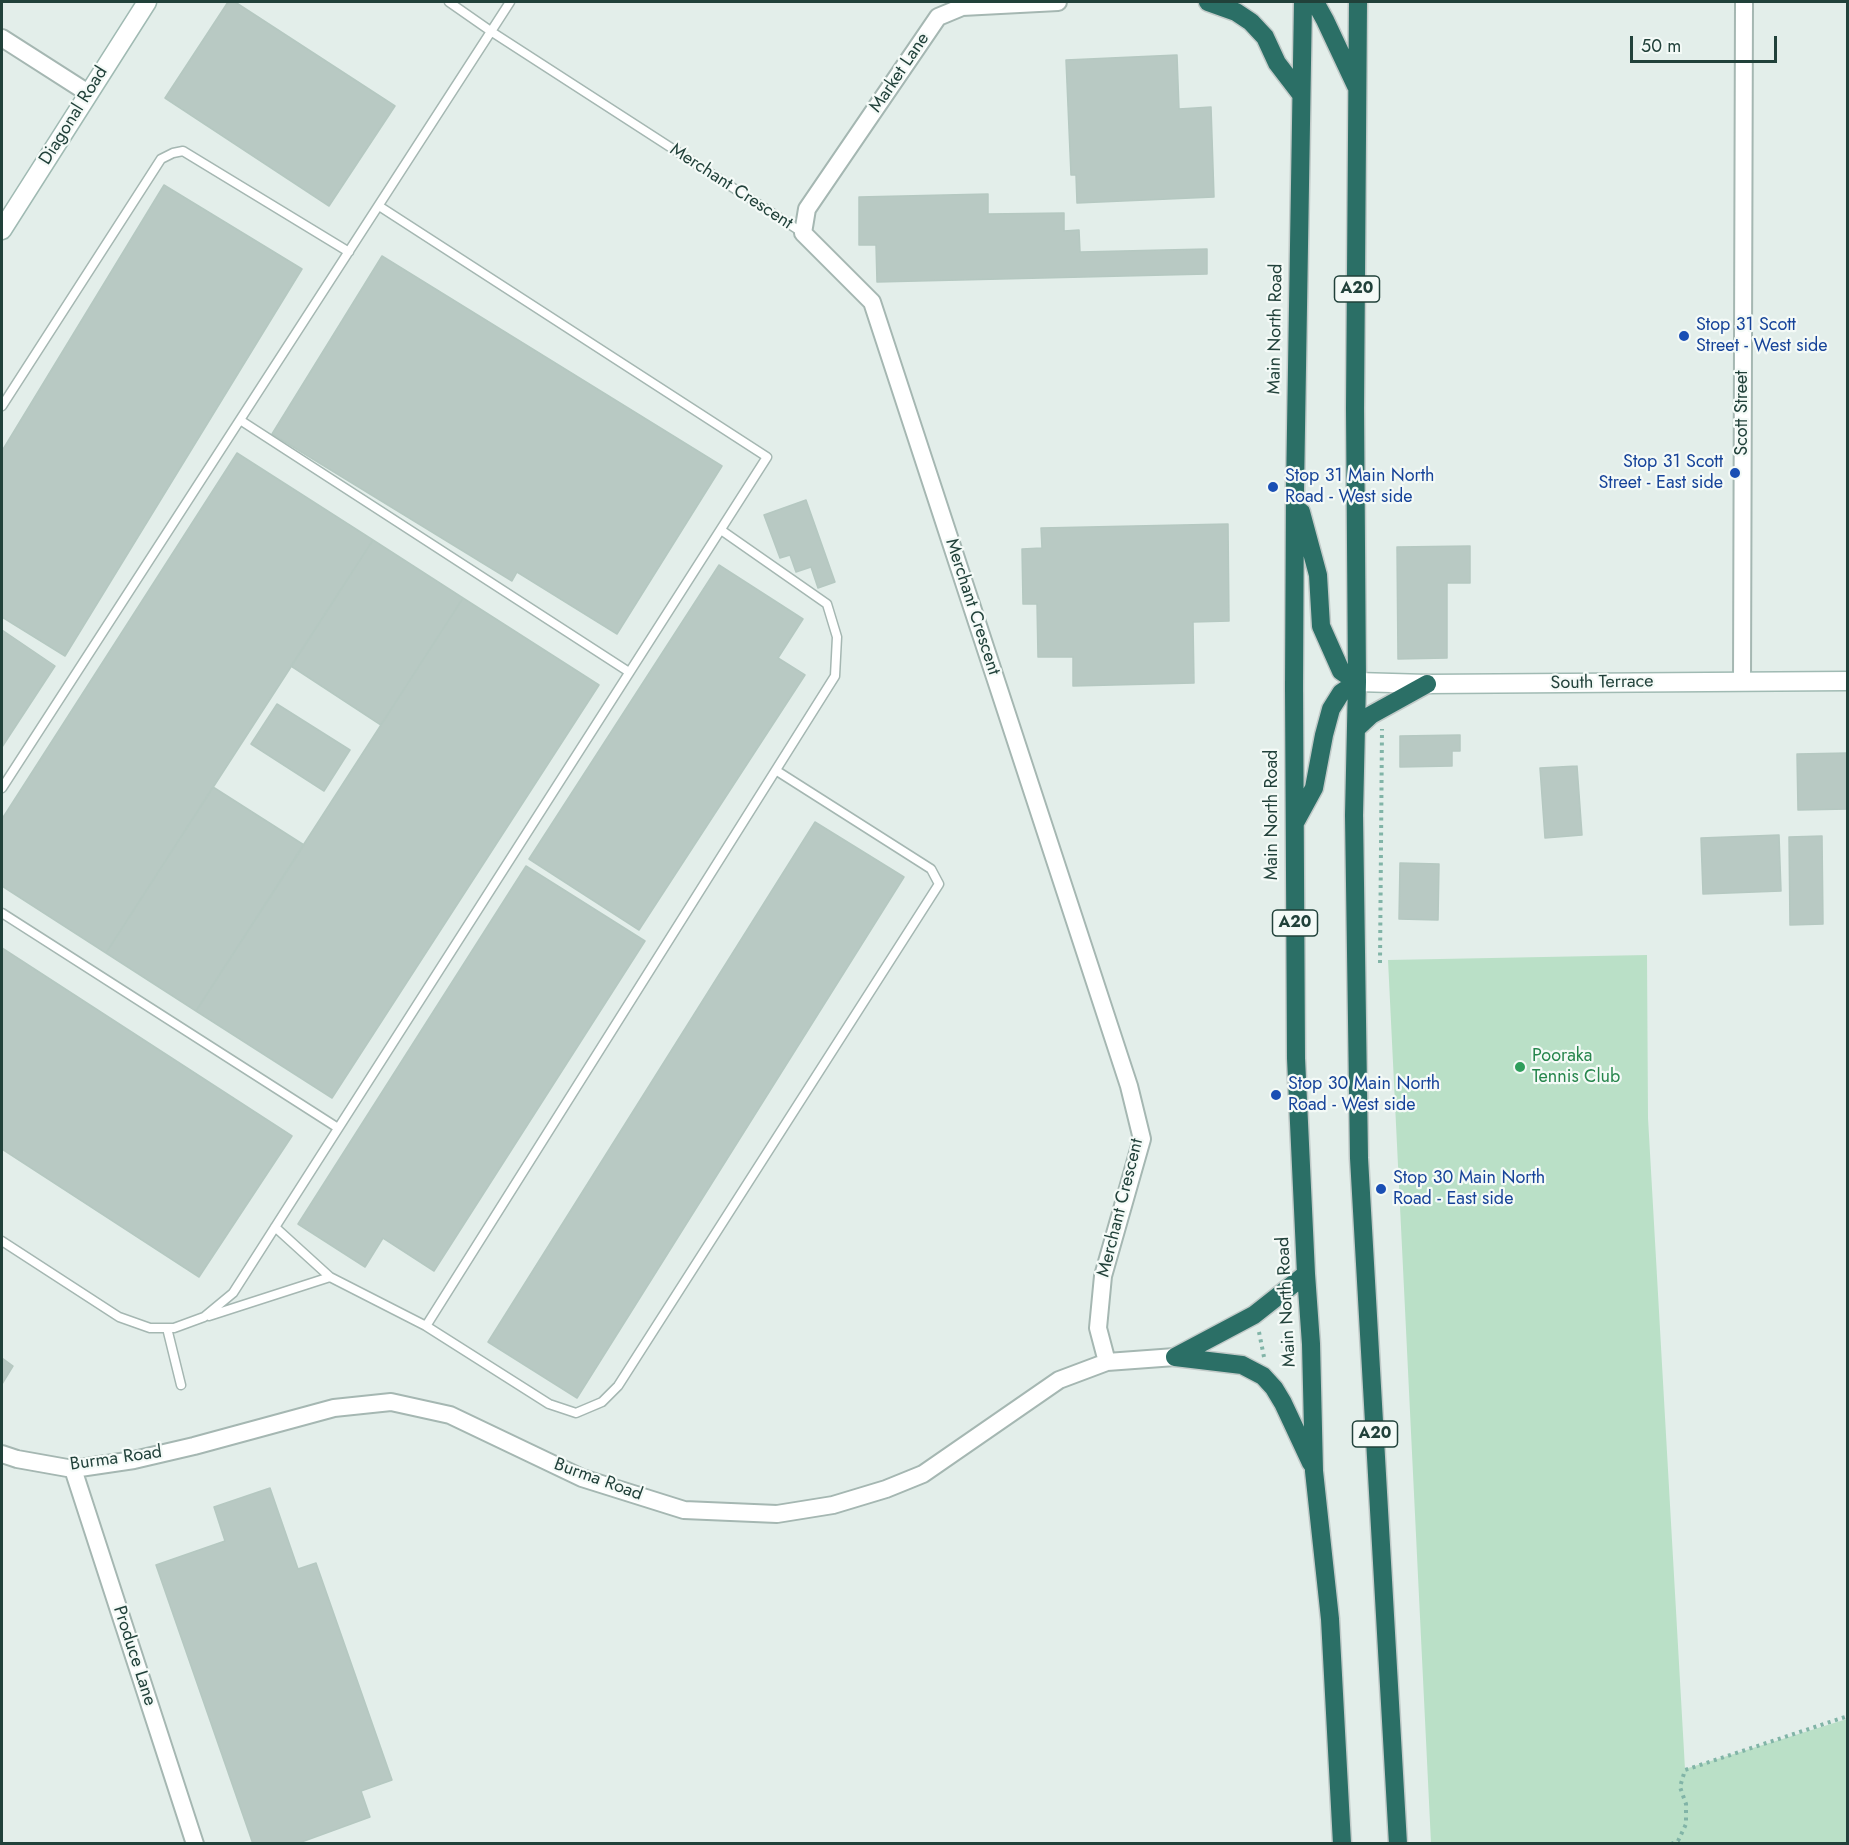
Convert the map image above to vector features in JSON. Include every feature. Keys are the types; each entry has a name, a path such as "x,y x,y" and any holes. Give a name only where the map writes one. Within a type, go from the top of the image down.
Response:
{"highway":[{"path":"1208,2 1236,12 1251,22 1265,38 1277,63 1300,93"},
{"name":"Main North Road","path":"1303,2 1295,489 1296,1058 1311,1344 1314,1470 1330,1619 1342,1844"},
{"path":"1314,2 1325,20 1358,91"},
{"name":"A20","path":"1358,2 1355,408 1357,681 1354,815 1359,1158 1398,1844"},
{"path":"1294,824 1314,788 1324,735 1332,709 1341,693 1357,681 1341,670 1335,661 1321,626 1318,575 1295,489"},
{"path":"1356,729 1371,715 1427,684"},
{"path":"1175,1357 1254,1315 1306,1274"},
{"path":"1175,1357 1242,1365 1263,1376 1283,1403 1314,1470"}],"street":[{"name":"Diagonal Road","path":"2,230 147,2"},
{"name":"Market Lane","path":"802,232 807,209 938,17 962,8 992,4 1058,2"},
{"name":"Scott Street","path":"1742,681 1744,2"},
{"path":"2,38 88,93"},
{"name":"Merchant Crescent","path":"802,232 872,302 1129,1086 1142,1139 1103,1276 1098,1328 1107,1362"},
{"name":"South Terrace","path":"1357,681 1427,684 1848,681"},
{"name":"Burma Road","path":"2,1454 17,1459 73,1468 144,1458 334,1408 391,1402 450,1414 582,1478 684,1510 777,1514 833,1504 886,1489 923,1474 1059,1380 1107,1362 1175,1357"},
{"name":"Produce Lane","path":"73,1468 195,1844"}],"lane":[{"name":"Merchant Crescent","path":"449,2 802,232"},
{"path":"2,788 510,2"},
{"path":"2,406 161,159 173,153 183,151 349,252"},
{"path":"204,1317 233,1293 767,457 380,206"},
{"path":"240,420 629,672"},
{"path":"426,1326 835,676 837,638 827,604 721,530"},
{"path":"275,1227 330,1277 426,1326 549,1404 576,1413 602,1402 618,1386 939,884 931,869 777,771"},
{"path":"2,913 338,1128"},
{"path":"2,1241 119,1317 150,1328 174,1328 330,1277"},
{"path":"167,1328 181,1385"}],"path":[{"path":"1380,963 1382,722"},
{"path":"1256,1323 1263,1343 1265,1362"},
{"path":"1671,1844 1678,1841 1686,1824 1686,1804 1680,1787 1685,1770 1848,1716"}],"green space":[{"path":"1647,955 1648,1118 1685,1769 1847,1719 1847,1843 1431,1843 1388,960"}],"building":[{"path":"228,2 235,2 395,106 329,206 165,98"},
{"path":"1177,55 1179,109 1211,107 1214,197 1077,203 1076,175 1071,175 1066,60"},
{"path":"164,185 302,269 65,656 2,617 2,451"},
{"path":"988,194 988,214 1064,213 1064,231 1079,230 1080,252 1207,249 1207,274 877,282 876,245 859,245 859,197"},
{"path":"382,256 722,466 617,634 517,572 512,581 272,434"},
{"path":"237,453 373,540 106,953 2,886 2,819"},
{"path":"806,500 835,582 818,588 811,567 796,572 790,555 780,558 764,515"},
{"path":"1228,524 1229,621 1193,622 1194,683 1073,686 1073,657 1038,657 1037,604 1023,604 1022,549 1042,548 1041,528"},
{"path":"373,540 463,598 381,725 291,666"},
{"path":"1470,546 1470,583 1447,583 1447,658 1398,659 1397,547"},
{"path":"719,565 803,619 778,658 805,675 639,930 529,859"},
{"path":"463,598 599,685 332,1098 196,1011"},
{"path":"2,630 55,666 2,747"},
{"path":"277,704 350,750 324,791 251,744"},
{"path":"1460,735 1460,751 1452,751 1452,766 1400,767 1400,736"},
{"path":"1848,753 1848,809 1798,810 1797,754"},
{"path":"1577,766 1582,835 1545,838 1540,768"},
{"path":"213,787 304,845 196,1011 106,953"},
{"path":"815,822 904,877 577,1398 488,1342"},
{"path":"1779,835 1781,891 1703,894 1701,838"},
{"path":"1822,836 1823,924 1790,925 1789,837"},
{"path":"1400,863 1439,864 1438,920 1399,919"},
{"path":"526,866 645,941 434,1271 383,1238 365,1267 298,1224"},
{"path":"2,948 292,1136 199,1277 2,1149"},
{"path":"2,1358 13,1366 2,1384"},
{"path":"270,1488 298,1569 316,1563 392,1780 361,1791 370,1817 296,1844 253,1844 156,1565 225,1541 214,1507"}],"place":[{"name":"Stop 31 Scott Street - West side","path":"1684,336"},
{"name":"Stop 31 Scott Street - East side","path":"1735,473"},
{"name":"Stop 31 Main North Road - West side","path":"1273,487"},
{"name":"Pooraka Tennis Club","path":"1520,1067"},
{"name":"Stop 30 Main North Road - West side","path":"1276,1095"},
{"name":"Stop 30 Main North Road - East side","path":"1381,1189"}]}
